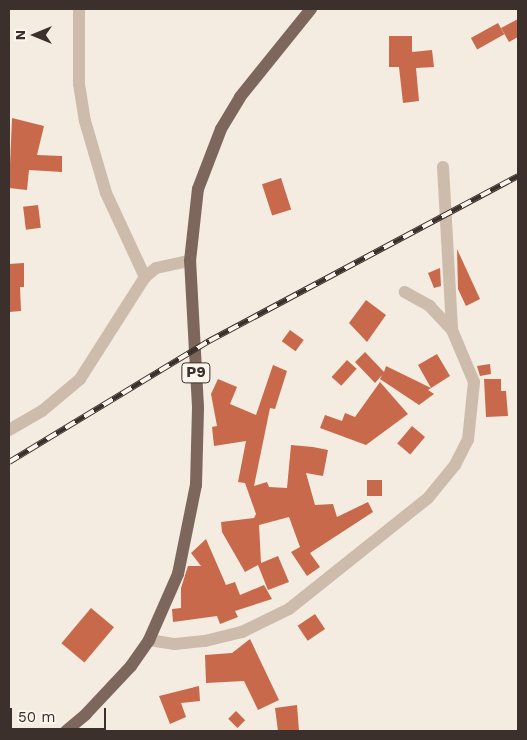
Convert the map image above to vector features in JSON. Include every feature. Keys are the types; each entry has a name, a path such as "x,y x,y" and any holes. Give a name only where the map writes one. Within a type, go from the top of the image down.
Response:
{"main road":[{"name":"P9","path":"66,731 114,686 149,640 178,574 196,485 198,408 190,261 198,189 221,129 272,54 311,9"}],"street":[{"path":"79,9 78,84 85,121 106,193 145,277"},
{"path":"443,168 452,330"},
{"path":"9,430 42,411 80,379 145,277 156,268 190,261"},
{"path":"149,640 175,644 205,641 242,632 289,609 428,498 455,465 468,440 472,418 474,382 452,330 430,306 405,292"}],"building":[{"path":"518,19 518,37 509,42 501,28"},
{"path":"498,23 504,34 477,49 471,38"},
{"path":"389,36 412,36 412,52 432,50 434,67 416,68 419,101 403,103 399,67 389,67"},
{"path":"12,118 44,126 37,155 62,156 62,172 29,170 27,190 9,188"},
{"path":"281,178 291,209 272,216 262,184"},
{"path":"38,205 41,228 26,230 23,207"},
{"path":"457,249 480,299 466,306 458,289"},
{"path":"24,263 24,287 20,287 21,311 9,312 9,264"},
{"path":"440,268 441,286 434,288 428,273"},
{"path":"366,300 386,315 367,342 349,323"},
{"path":"290,330 304,340 296,351 282,341"},
{"path":"365,352 384,372 386,366 431,388 418,365 437,354 450,376 428,390 434,394 419,405 380,379 382,375 375,383 355,362"},
{"path":"347,360 357,369 341,386 332,377"},
{"path":"490,364 491,374 480,376 477,366"},
{"path":"273,365 287,371 275,409 270,408 254,486 267,482 269,487 287,488 291,445 328,450 323,476 306,473 315,505 333,504 337,517 368,502 373,512 310,553 320,567 307,576 291,552 300,547 289,517 259,525 261,563 278,556 289,582 268,590 258,565 245,572 222,532 221,522 254,518 256,514 245,483 238,482 246,441 214,446 212,427 217,426 211,394 218,379 237,387 230,404 256,415"},
{"path":"484,379 501,379 501,391 506,391 508,416 486,417"},
{"path":"380,382 408,414 366,445 320,428 325,415 342,421 345,413 355,417"},
{"path":"412,426 425,437 410,455 397,444"},
{"path":"367,480 382,480 382,496 367,496"},
{"path":"206,539 226,585 235,582 240,595 264,585 272,599 235,611 238,617 220,624 217,616 173,622 172,609 181,608 181,588 188,566 201,566 191,553"},
{"path":"91,608 114,627 84,663 61,643"},
{"path":"315,614 325,629 308,641 298,626"},
{"path":"250,639 279,700 258,710 244,681 206,683 205,655 232,653"},
{"path":"199,686 200,701 181,703 186,717 170,724 159,696"},
{"path":"297,705 299,731 278,731 275,708"},
{"path":"236,711 245,720 237,728 228,719"}],"railway":[{"path":"9,462 209,341 518,176"}]}
